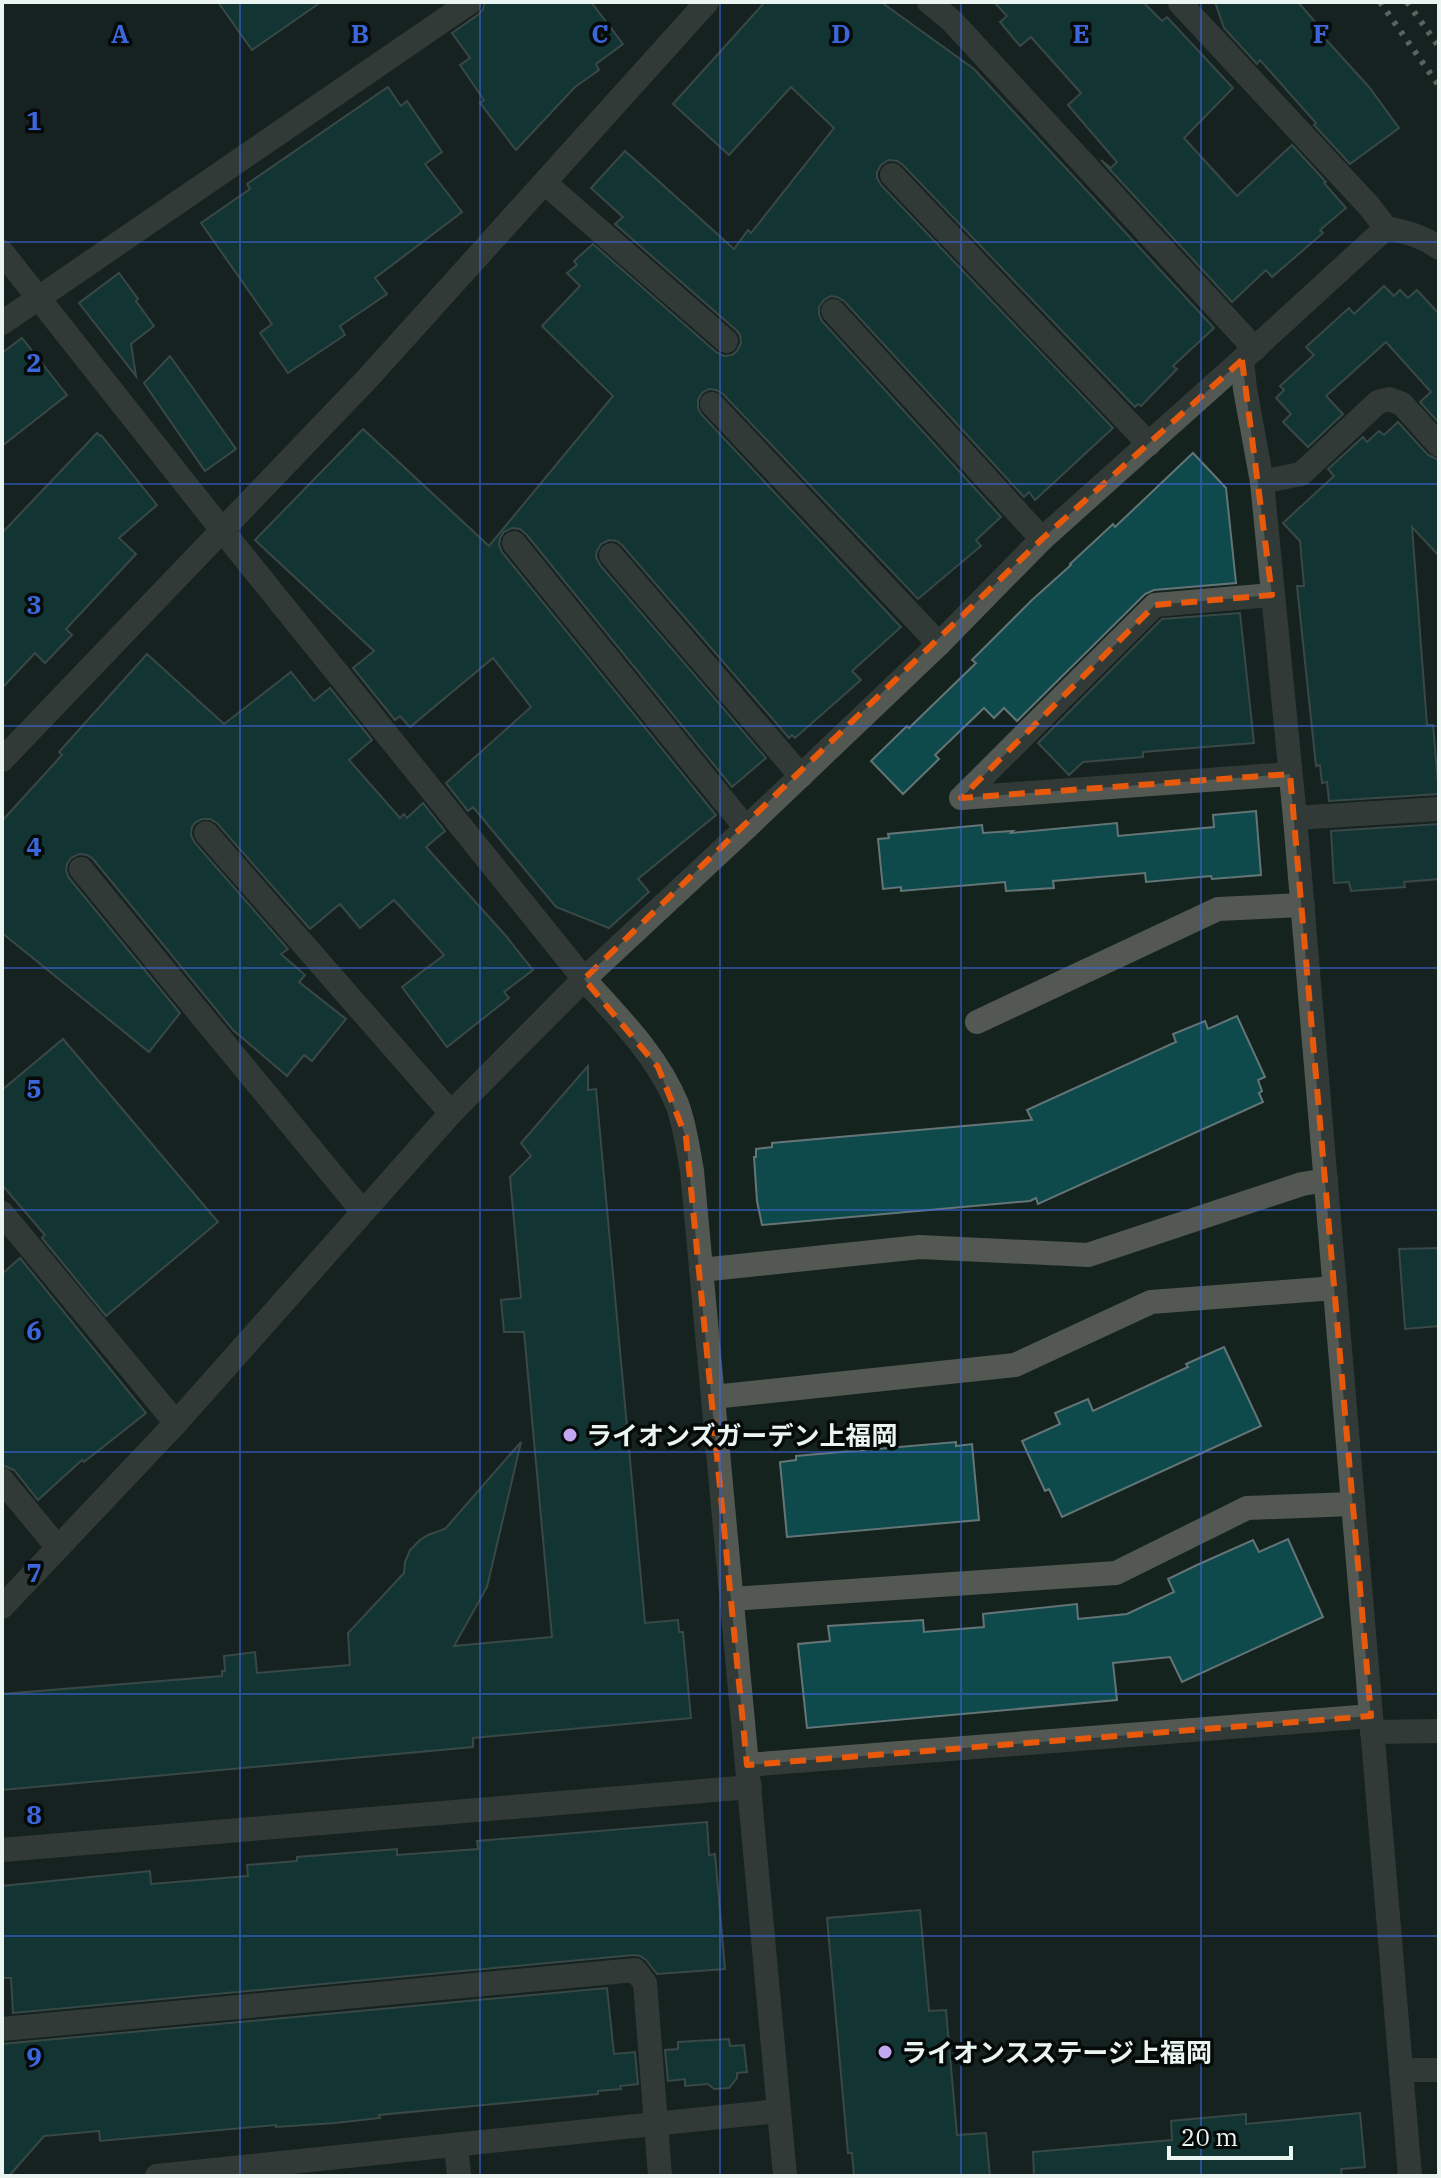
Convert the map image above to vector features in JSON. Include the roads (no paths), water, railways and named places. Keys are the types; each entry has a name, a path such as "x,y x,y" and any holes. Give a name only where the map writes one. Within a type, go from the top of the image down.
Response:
{"street":[{"path":"2,323 470,2"},
{"path":"2,760 368,378 707,2"},
{"path":"929,2 952,21 1248,354 1245,389 1262,482 1295,818 1410,2176"},
{"path":"1180,3 1386,228 1411,233 1439,248"},
{"path":"892,175 1149,444"},
{"path":"545,183 726,341"},
{"path":"2,1607 176,1423 451,1113 584,979 939,644 1042,539 1386,228"},
{"path":"2,252 584,979 635,1037 658,1067 677,1104 692,1171 785,2176"},
{"path":"833,311 1042,539"},
{"path":"1262,482 1301,474 1378,402 1389,399 1402,404 1439,445"},
{"path":"712,404 939,644"},
{"path":"514,543 746,828"},
{"path":"611,555 801,776"},
{"path":"1272,595 1155,605 961,798 1290,774"},
{"path":"1295,818 1439,809"},
{"path":"206,833 451,1113"},
{"path":"81,869 363,1212"},
{"path":"977,1022 1218,909 1303,905"},
{"path":"701,1270 920,1247 1088,1255 1302,1184 1326,1180"},
{"path":"2,1213 176,1423"},
{"path":"713,1397 1015,1365 1151,1302 1335,1288"},
{"path":"2,1480 58,1548"},
{"path":"732,1599 1116,1573 1247,1508 1353,1504"},
{"path":"2,1850 748,1776 1372,1724 1439,1731"},
{"path":"2,2029 635,1970 645,1983 660,2176"},
{"path":"1401,2070 1439,2070"},
{"path":"157,2176 778,2111"},
{"path":"456,2145 459,2176"},
{"path":"349,2176 374,2154"}],"railway":[{"path":"1380,2 1439,86"},
{"path":"1407,2 1439,47"}],"place":[{"name":"ライオンズガーデン上福岡","path":"570,1435"},
{"name":"ライオンスステージ上福岡","path":"885,2052"}]}
